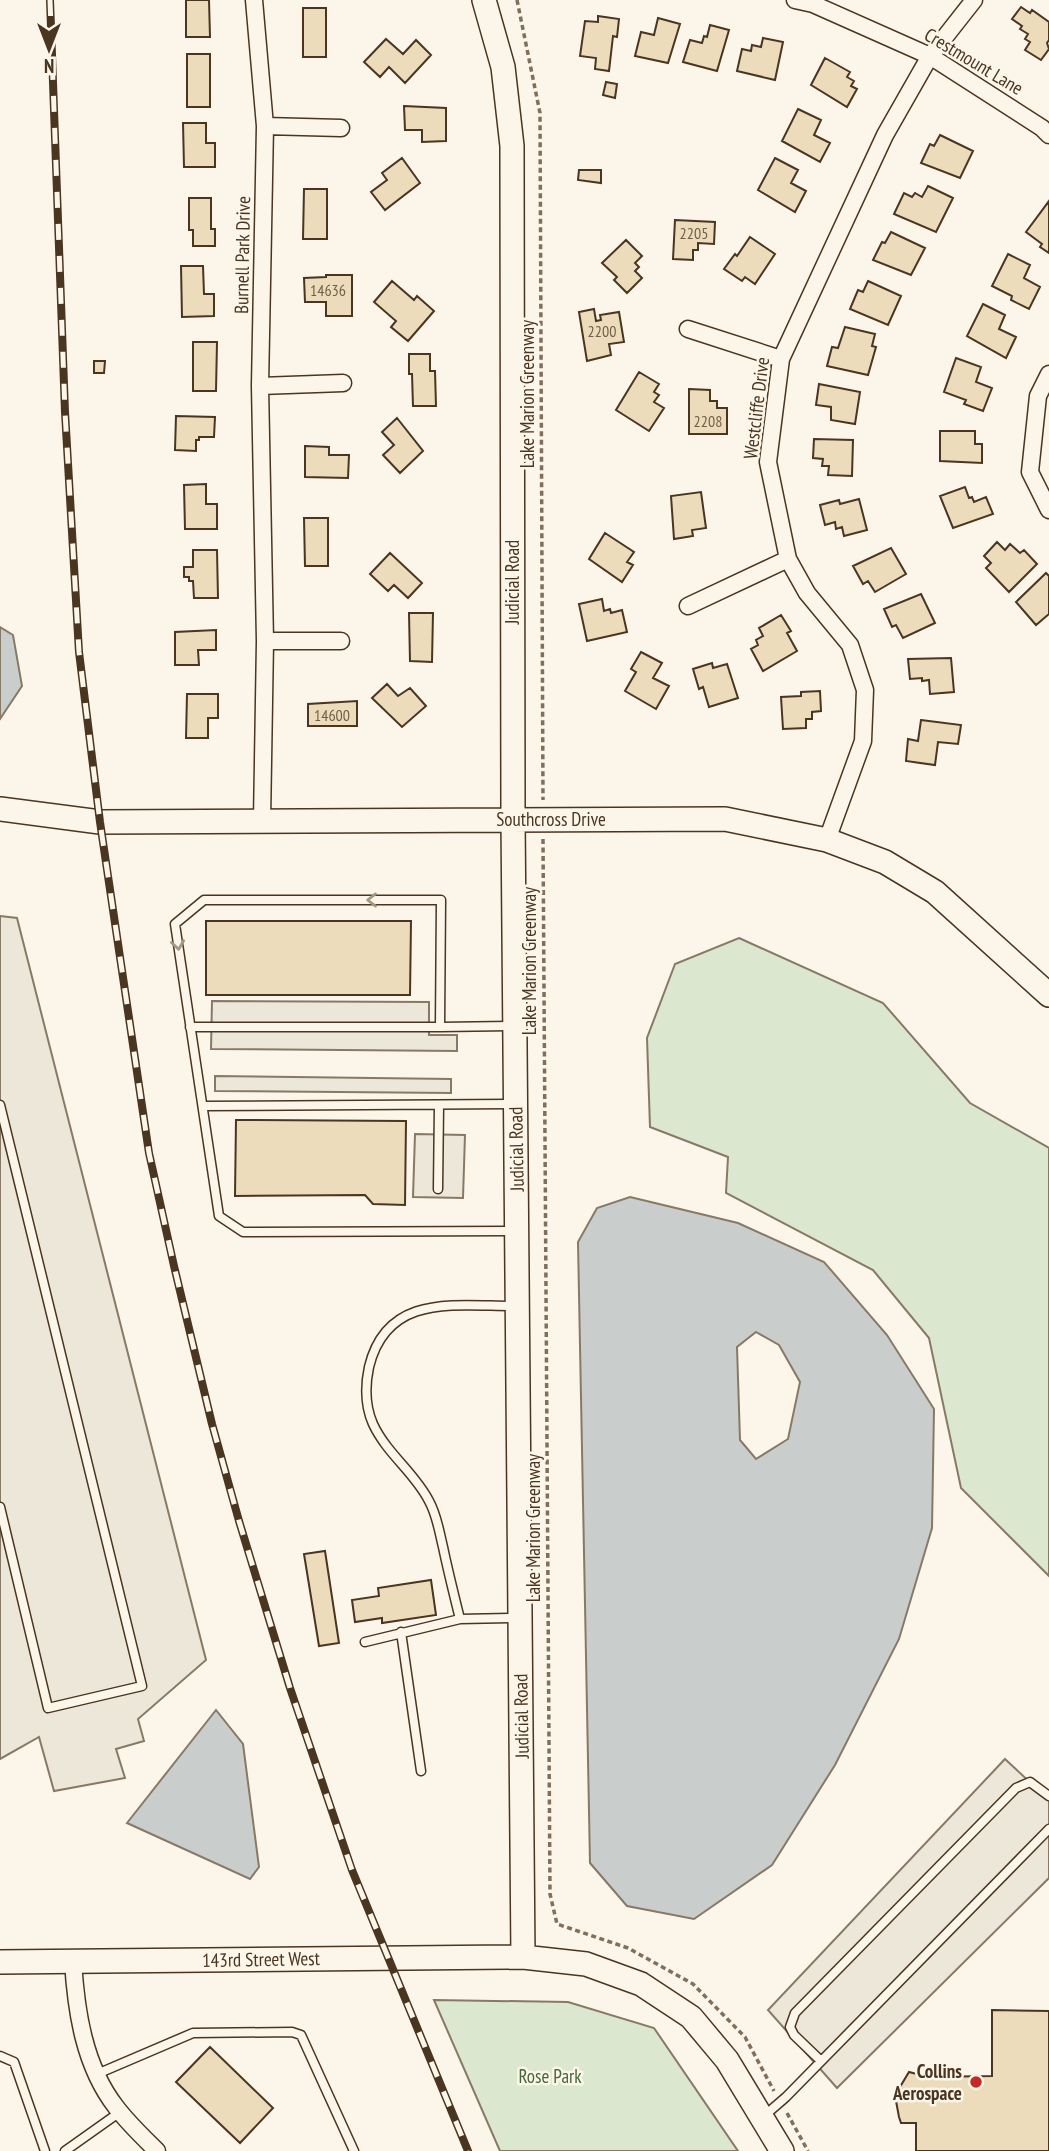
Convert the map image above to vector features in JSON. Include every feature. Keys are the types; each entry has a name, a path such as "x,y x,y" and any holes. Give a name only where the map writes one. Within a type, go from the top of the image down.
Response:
{"street":[{"name":"Burnell Park Drive","path":"254,0 265,126 260,386 265,641 262,821"},
{"name":"Judicial Road","path":"484,0 503,66 512,146 514,1026 523,1957"},
{"name":"Crestmount Lane","path":"795,0 813,4 930,56 1049,135"},
{"name":"Westcliffe Drive","path":"827,839 863,741 865,690 850,645 807,593 788,559 768,462 781,359 885,135 930,56 974,0"},
{"path":"265,126 341,128"},
{"path":"688,329 781,359"},
{"path":"1049,374 1038,396 1030,472 1049,510"},
{"path":"260,386 343,383"},
{"path":"688,606 788,559"},
{"path":"265,641 341,641"},
{"name":"Southcross Drive","path":"0,809 100,822 725,819 827,839 885,862 935,892 1048,992"},
{"path":"523,1957 586,1964 641,1984 691,2017 727,2060 782,2151"},
{"name":"143rd Street West","path":"0,1962 523,1957"},
{"path":"73,1961 75,2003 97,2074 120,2112 157,2151"}],"lane":[{"path":"440,1027 441,900 204,900 175,924 219,1216 243,1232 516,1231"},
{"path":"190,1027 514,1026"},
{"path":"203,1106 515,1104"},
{"path":"0,1105 142,1686 48,1708 0,1507"},
{"path":"438,1189 439,1105"},
{"path":"460,1619 436,1516 429,1499 385,1446 372,1422 366,1400 366,1380 381,1339 394,1322 409,1312 435,1306 517,1306"},
{"path":"365,1642 460,1619 520,1618"},
{"path":"401,1632 421,1771"},
{"path":"821,2061 794,2035 790,2027 795,2013 1016,1788 1030,1782 1049,1796"},
{"path":"762,2118 786,2097 1049,1829"},
{"path":"97,2074 193,2033 253,2032 301,2035 354,2151"},
{"path":"0,2056 14,2062 45,2151"},
{"path":"65,2151 120,2112"}],"path":[{"name":"Lake Marion Greenway","path":"517,0 541,113 550,1894 557,1924"}],"green space":[{"path":"739,938 883,1003 970,1103 1049,1148 1049,1576 961,1488 929,1338 873,1270 726,1193 728,1157 650,1127 647,1038 675,964"},
{"name":"Rose Park","path":"434,2000 568,2002 654,2028 738,2151 500,2151"}],"shaded area":[{"path":"0,627 13,635 22,686 0,719"},
{"path":"0,916 17,918 206,1660 138,1719 144,1741 116,1749 125,1778 54,1791 39,1737 0,1759"},
{"path":"212,1001 429,1002 429,1035 457,1035 457,1051 211,1049"},
{"path":"215,1076 451,1079 451,1093 215,1091"},
{"path":"415,1134 465,1135 463,1198 413,1197"},
{"path":"630,1197 738,1223 824,1262 887,1335 934,1409 932,1528 899,1639 835,1765 772,1865 694,1919 627,1906 590,1863 578,1242 597,1208","holes":["756,1332 779,1345 800,1382 788,1439 756,1459 740,1440 737,1347"]},
{"path":"216,1710 243,1744 259,1867 250,1879 127,1823"},
{"path":"1005,1759 1049,1800 1049,1878 837,2088 768,2010"}],"building":[{"path":"186,0 209,0 210,37 186,37"},
{"path":"1021,7 1030,13 1032,10 1049,22 1049,49 1041,60 1025,50 1030,42 1025,39 1028,34 1012,19"},
{"path":"303,8 326,8 326,57 303,57"},
{"path":"598,16 619,19 617,37 613,36 609,71 595,69 596,58 580,56 585,21 598,22"},
{"path":"658,18 680,24 668,63 635,56 641,32 654,35"},
{"path":"710,25 729,30 717,71 683,62 690,40 702,43 704,36 707,37"},
{"path":"763,38 783,42 775,80 737,71 742,49 751,51 752,45 761,47"},
{"path":"386,39 403,54 416,40 431,55 405,83 389,67 380,77 364,62"},
{"path":"187,54 210,54 210,107 187,107"},
{"path":"825,58 850,72 847,77 854,81 851,86 857,89 847,107 811,85"},
{"path":"606,82 617,84 615,98 603,95"},
{"path":"404,106 446,108 446,141 422,142 422,130 405,130"},
{"path":"798,109 821,120 814,135 830,143 820,162 782,141"},
{"path":"183,123 206,123 206,143 215,143 215,167 184,167"},
{"path":"940,135 973,151 960,178 921,163 930,144 934,146"},
{"path":"402,158 420,183 385,210 371,192 387,180 382,173"},
{"path":"775,158 798,170 791,183 806,191 795,212 758,190"},
{"path":"579,170 601,170 601,183 578,180"},
{"path":"928,186 953,198 936,232 894,214 904,193 912,197 915,193 922,197"},
{"path":"304,189 327,189 327,239 303,239"},
{"path":"189,198 211,198 211,229 215,229 215,246 193,246 193,230 189,230"},
{"path":"1049,201 1049,253 1026,232"},
{"path":"675,220 715,222 714,244 698,243 698,250 693,250 693,260 673,259"},
{"path":"891,232 925,248 911,275 873,260 882,242 885,243"},
{"path":"750,237 775,254 755,284 745,277 742,281 724,269"},
{"path":"626,240 642,256 635,263 639,267 635,271 642,278 627,293 614,280 617,277 602,263"},
{"path":"1008,254 1030,265 1024,278 1040,287 1029,309 992,286"},
{"path":"181,266 203,266 204,294 214,294 214,316 182,317"},
{"path":"352,275 352,316 326,316 326,302 305,302 304,278"},
{"path":"392,281 414,300 417,296 434,311 408,341 391,327 396,321 374,302"},
{"path":"868,281 901,296 888,325 850,309 858,290 863,292"},
{"path":"983,304 1005,315 999,329 1016,337 1006,358 967,336"},
{"path":"594,309 596,321 601,320 600,315 619,312 624,342 609,344 611,355 587,361 579,312"},
{"path":"845,327 875,334 872,346 876,347 868,375 827,366 832,347 838,348"},
{"path":"193,342 217,342 216,391 193,391"},
{"path":"409,354 430,354 430,371 435,371 436,406 413,406"},
{"path":"956,358 981,367 976,382 992,388 983,411 964,404 966,400 944,392"},
{"path":"94,361 105,361 104,373 94,373"},
{"path":"639,372 659,384 654,392 659,395 654,402 664,408 649,431 616,410"},
{"path":"819,384 860,392 855,424 831,420 831,407 816,405"},
{"path":"689,389 710,390 710,401 717,401 717,408 727,408 727,434 689,434"},
{"path":"176,416 215,417 214,437 199,437 199,440 196,440 196,451 175,450"},
{"path":"397,418 423,451 400,473 383,455 394,445 382,432"},
{"path":"940,431 975,431 975,444 982,444 982,463 940,461"},
{"path":"814,439 853,440 852,476 828,475 829,466 822,466 823,459 813,458"},
{"path":"305,446 329,447 329,455 349,455 348,478 305,477"},
{"path":"206,484 206,504 217,504 217,529 185,529 184,485"},
{"path":"965,487 969,498 972,497 974,502 986,497 993,514 953,528 940,496"},
{"path":"701,492 706,528 692,530 693,536 674,539 671,496"},
{"path":"859,499 867,530 844,536 842,527 836,529 835,522 825,525 820,505"},
{"path":"304,518 328,518 328,566 305,566"},
{"path":"605,533 634,552 627,562 633,565 622,582 589,559"},
{"path":"997,542 1005,550 1010,544 1020,553 1024,550 1037,564 1009,592 986,568 991,563 984,556"},
{"path":"891,548 906,574 875,592 868,581 863,584 853,566"},
{"path":"193,550 217,550 218,598 194,598 193,581 184,577 184,567 193,567"},
{"path":"390,553 422,583 408,598 394,585 388,591 370,574"},
{"path":"1046,573 1049,576 1049,614 1036,625 1016,602"},
{"path":"921,594 935,623 903,638 896,625 892,627 884,609"},
{"path":"602,599 604,611 610,609 611,613 622,610 627,632 587,641 579,604"},
{"path":"409,613 433,613 432,662 410,661"},
{"path":"781,615 791,631 787,633 797,651 763,671 751,649 758,645 756,640 763,636 759,628"},
{"path":"216,630 216,650 198,650 199,665 175,665 175,632"},
{"path":"641,652 662,663 653,678 669,686 656,709 625,691 636,672 631,669"},
{"path":"951,658 954,692 930,694 929,680 910,679 908,659"},
{"path":"712,663 713,668 727,664 738,698 709,707 703,687 699,689 693,669"},
{"path":"387,684 398,696 410,688 426,706 402,727 372,698"},
{"path":"820,691 821,711 812,712 812,719 806,719 806,728 783,729 781,697"},
{"path":"187,694 218,694 218,718 208,718 208,738 186,738"},
{"path":"357,701 357,726 308,726 308,704"},
{"path":"921,720 961,725 958,744 938,742 935,765 906,761 908,739 918,741"},
{"path":"206,921 411,921 410,995 206,995"},
{"path":"236,1120 406,1121 405,1205 373,1204 365,1195 235,1196"},
{"path":"325,1551 339,1643 319,1646 304,1554"},
{"path":"431,1580 436,1615 382,1623 382,1618 355,1622 352,1600 379,1596 378,1588"},
{"name":"Collins Aerospace","path":"992,2010 1049,2011 1049,2151 916,2151 916,2123 901,2123 899,2117 896,2101 900,2087 909,2072 928,2077 992,2076"},
{"path":"210,2047 273,2108 240,2143 176,2082"}],"railway":[{"path":"50,0 65,412 79,652 100,822 149,1153 212,1424 290,1688 352,1870 468,2151"}],"place":[{"name":"Collins Aerospace","path":"976,2082"}]}
